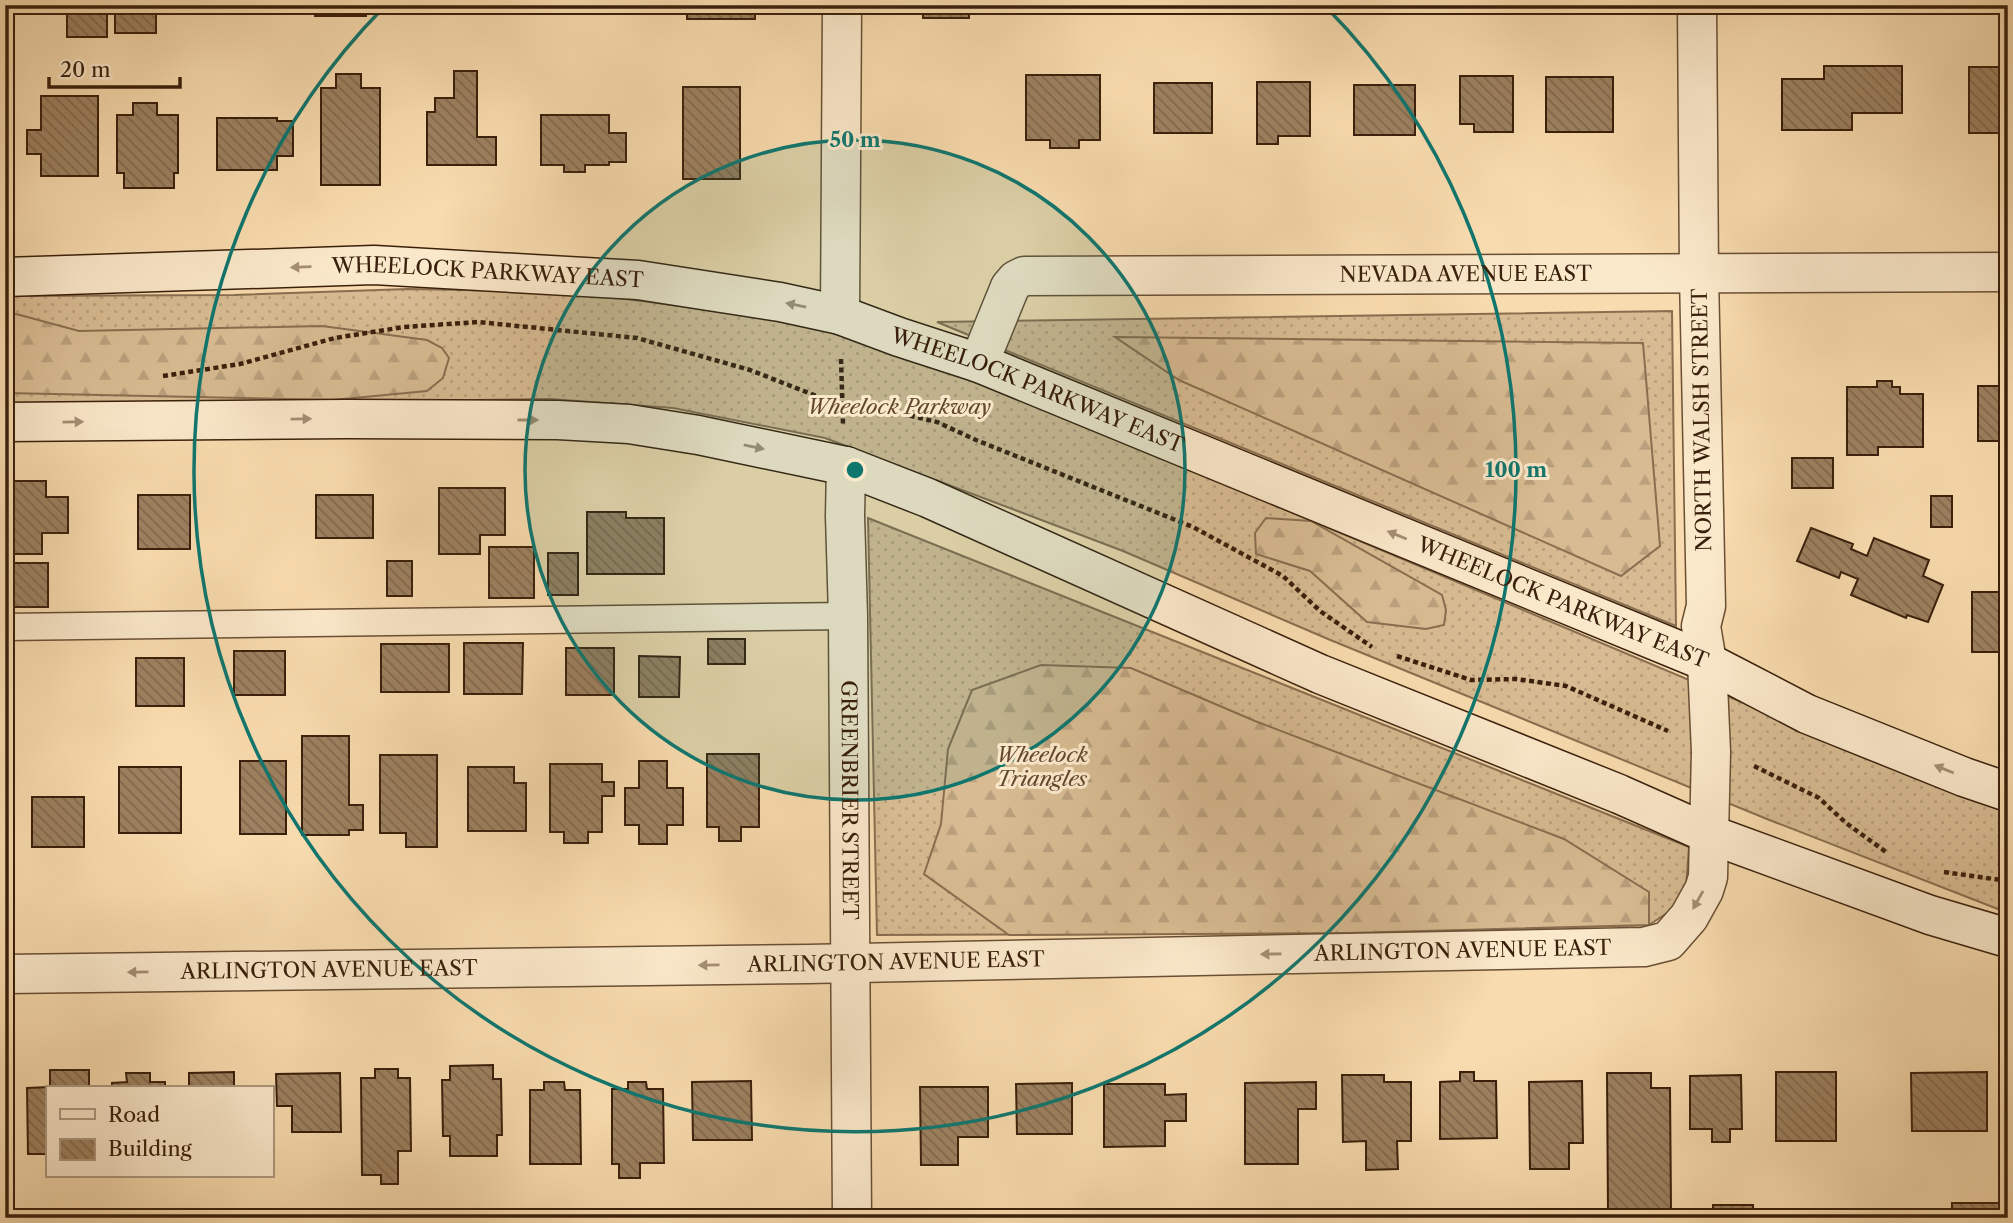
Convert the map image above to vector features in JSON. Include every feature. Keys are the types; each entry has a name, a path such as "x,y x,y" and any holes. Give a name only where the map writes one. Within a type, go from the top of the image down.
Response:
{"street":[{"path":"841,315 842,5"},
{"name":"NORTH WALSH STREET","path":"1697,5 1706,606 1701,626 1707,662 1711,752 1709,834"},
{"name":"WHEELOCK PARKWAY EAST","path":"5,276 374,265 638,280 779,302 841,315 979,363 1707,662 1807,714 2008,792"},
{"name":"NEVADA AVENUE EAST","path":"979,363 1010,287 1024,276 2008,272"},
{"path":"5,422 347,419 558,420 617,423 698,435 846,466 928,498 1320,674 1619,794 1709,834 1930,915 2008,938"},
{"name":"GREENBRIER STREET","path":"846,466 852,1218"},
{"name":"ARLINGTON AVENUE EAST","path":"5,974 850,963 1644,947 1668,941 1689,917 1708,877 1709,834"}],"lane":[{"path":"5,627 848,616"}],"path":[{"path":"841,315 846,466"},
{"path":"154,377 240,364 335,338 404,327 478,322 637,338 750,370 842,406 937,422 1193,527 1283,576 1320,611 1376,649"},
{"path":"1387,653 1471,680 1516,679 1566,686 1678,737"},
{"path":"1744,761 1819,798 1846,823 1890,854"},
{"path":"1943,872 2008,881"}],"green space":[{"name":"Wheelock Parkway","path":"408,289 572,292 814,326 919,355 1881,761 2008,811 2008,913 1767,819 1328,639 1123,551 825,438 673,408 550,399 5,407 5,296 234,295"},
{"path":"5,311 79,331 322,326 427,340 442,348 449,358 443,378 427,391 333,400 5,393"},
{"path":"1672,311 1676,626 937,322"},
{"path":"1115,337 1643,343 1660,546 1621,576 1179,380"},
{"name":"Wheelock Triangles","path":"868,518 1689,847 1685,901 1649,925 1348,933 877,935"},
{"path":"1266,518 1311,521 1442,595 1446,610 1444,625 1426,629 1367,622 1310,571 1256,554 1255,533"},
{"name":"Wheelock Triangles","path":"1041,665 1131,668 1255,721 1564,839 1649,892 1649,925 1348,933 1009,935 924,874 941,824 948,749 972,690"}],"building":[{"path":"67,5 107,5 107,37 67,37"},
{"path":"115,5 156,5 156,33 115,33"},
{"path":"265,5 306,5 306,13 265,13"},
{"path":"315,5 366,5 366,16 315,16"},
{"path":"687,5 755,5 755,19 687,19"},
{"path":"923,5 969,5 969,18 923,18"},
{"path":"1824,66 1902,66 1902,113 1852,113 1852,130 1782,130 1782,79 1824,79"},
{"path":"1969,67 2008,67 2008,133 1969,133"},
{"path":"454,71 477,71 477,137 496,137 496,165 427,165 427,112 435,112 435,98 454,98"},
{"path":"336,74 361,74 361,88 380,88 380,185 321,185 321,88 336,88"},
{"path":"1026,75 1100,75 1100,140 1079,140 1079,148 1050,148 1050,140 1026,140"},
{"path":"1460,76 1513,76 1513,132 1474,132 1474,124 1460,124"},
{"path":"1546,77 1613,77 1613,132 1546,132"},
{"path":"1257,82 1310,82 1310,136 1278,136 1278,144 1257,144"},
{"path":"1154,83 1212,83 1212,133 1154,133"},
{"path":"1354,85 1415,85 1415,135 1354,135"},
{"path":"683,87 740,87 740,179 683,179"},
{"path":"41,96 98,96 98,176 41,176 41,154 27,154 27,130 41,130"},
{"path":"133,103 157,103 157,115 178,115 178,173 174,173 174,188 124,188 124,173 117,173 117,115 133,115"},
{"path":"541,115 609,115 609,133 626,133 626,162 585,165 585,172 564,172 564,165 541,165"},
{"path":"217,118 277,118 277,121 293,121 293,156 277,156 277,170 217,170"},
{"path":"1877,381 1892,381 1892,387 1900,387 1900,394 1923,394 1923,447 1878,447 1878,455 1847,455 1847,387 1877,387"},
{"path":"1978,386 2008,386 2008,441 1978,441"},
{"path":"1792,458 1833,458 1833,488 1792,488"},
{"path":"6,481 46,481 46,497 68,497 68,533 42,533 42,554 6,554"},
{"path":"439,488 505,488 505,535 480,535 480,554 439,554"},
{"path":"138,495 190,495 190,549 138,549"},
{"path":"316,495 373,495 373,538 316,538"},
{"path":"1931,496 1952,496 1952,527 1931,527"},
{"path":"587,512 626,512 626,518 664,518 664,574 587,574"},
{"path":"1811,528 1853,544 1851,549 1867,556 1874,538 1929,560 1923,576 1943,585 1928,622 1907,615 1906,618 1851,595 1858,579 1841,572 1839,578 1797,561"},
{"path":"489,547 534,547 534,598 489,598"},
{"path":"548,553 578,553 578,595 548,595"},
{"path":"387,561 412,561 412,596 387,596"},
{"path":"5,563 48,563 48,607 5,607"},
{"path":"1972,592 2008,592 2008,652 1972,652"},
{"path":"708,639 745,639 745,664 708,664"},
{"path":"464,643 523,643 522,694 464,694"},
{"path":"381,644 449,644 449,692 381,692"},
{"path":"566,648 614,648 614,695 566,695"},
{"path":"234,651 285,651 285,695 234,695"},
{"path":"639,656 680,657 679,697 639,697"},
{"path":"136,658 184,658 184,706 136,706"},
{"path":"302,736 349,736 349,805 363,805 363,830 349,830 349,835 302,835"},
{"path":"707,754 759,754 759,827 741,827 741,841 719,841 719,827 707,827"},
{"path":"380,755 437,755 437,847 406,847 406,833 380,833"},
{"path":"240,761 286,761 286,834 240,834"},
{"path":"639,761 667,761 667,788 683,788 683,825 667,825 667,844 639,844 639,825 625,825 625,788 639,788"},
{"path":"550,764 602,764 602,782 614,782 614,796 602,796 602,832 588,832 588,843 564,843 564,832 550,832"},
{"path":"119,767 181,767 181,833 119,833"},
{"path":"468,767 514,767 514,783 526,783 526,831 468,831"},
{"path":"32,797 84,797 84,847 32,847"},
{"path":"493,1065 493,1079 501,1079 502,1135 497,1135 497,1156 450,1156 450,1136 443,1136 442,1080 450,1080 450,1066"},
{"path":"375,1069 398,1069 398,1078 410,1078 411,1151 398,1151 398,1184 381,1184 381,1175 362,1175 361,1078 375,1078"},
{"path":"50,1070 89,1070 89,1086 50,1086"},
{"path":"234,1072 234,1086 189,1086 189,1073"},
{"path":"1460,1072 1474,1072 1474,1081 1496,1081 1497,1138 1440,1139 1440,1082 1460,1081"},
{"path":"1776,1072 1836,1072 1836,1141 1776,1141"},
{"path":"1987,1072 1987,1131 1912,1131 1911,1073"},
{"path":"126,1073 150,1073 150,1082 165,1082 165,1086 112,1086 112,1083 127,1082"},
{"path":"340,1073 341,1132 292,1132 292,1106 277,1106 276,1074"},
{"path":"1607,1073 1651,1073 1651,1088 1670,1088 1671,1210 1608,1211"},
{"path":"1342,1075 1384,1075 1384,1082 1411,1082 1411,1141 1397,1141 1398,1169 1366,1170 1366,1141 1343,1142"},
{"path":"1741,1075 1742,1129 1730,1129 1730,1142 1712,1142 1712,1129 1690,1129 1690,1076"},
{"path":"751,1081 752,1140 693,1140 692,1082"},
{"path":"1582,1081 1583,1143 1569,1143 1569,1169 1530,1169 1529,1082"},
{"path":"544,1082 564,1082 565,1090 580,1090 581,1164 530,1164 530,1090 544,1090"},
{"path":"628,1082 646,1082 647,1089 663,1089 664,1163 640,1163 640,1178 619,1178 619,1164 612,1164 612,1089 628,1089"},
{"path":"1316,1082 1316,1109 1298,1109 1298,1164 1245,1164 1245,1083"},
{"path":"1072,1083 1072,1134 1017,1134 1016,1084"},
{"path":"1104,1084 1165,1084 1165,1095 1186,1094 1186,1121 1165,1121 1165,1146 1104,1147"},
{"path":"46,1087 46,1154 28,1154 27,1088"},
{"path":"920,1087 988,1087 988,1137 958,1137 958,1165 921,1165"},
{"path":"1952,1203 2008,1203 2008,1218 1952,1218"},
{"path":"1713,1205 1753,1205 1753,1218 1713,1218"},
{"path":"1836,1209 1836,1218 1785,1218 1785,1210"},
{"path":"1499,1216 1499,1218 1457,1218"}]}
